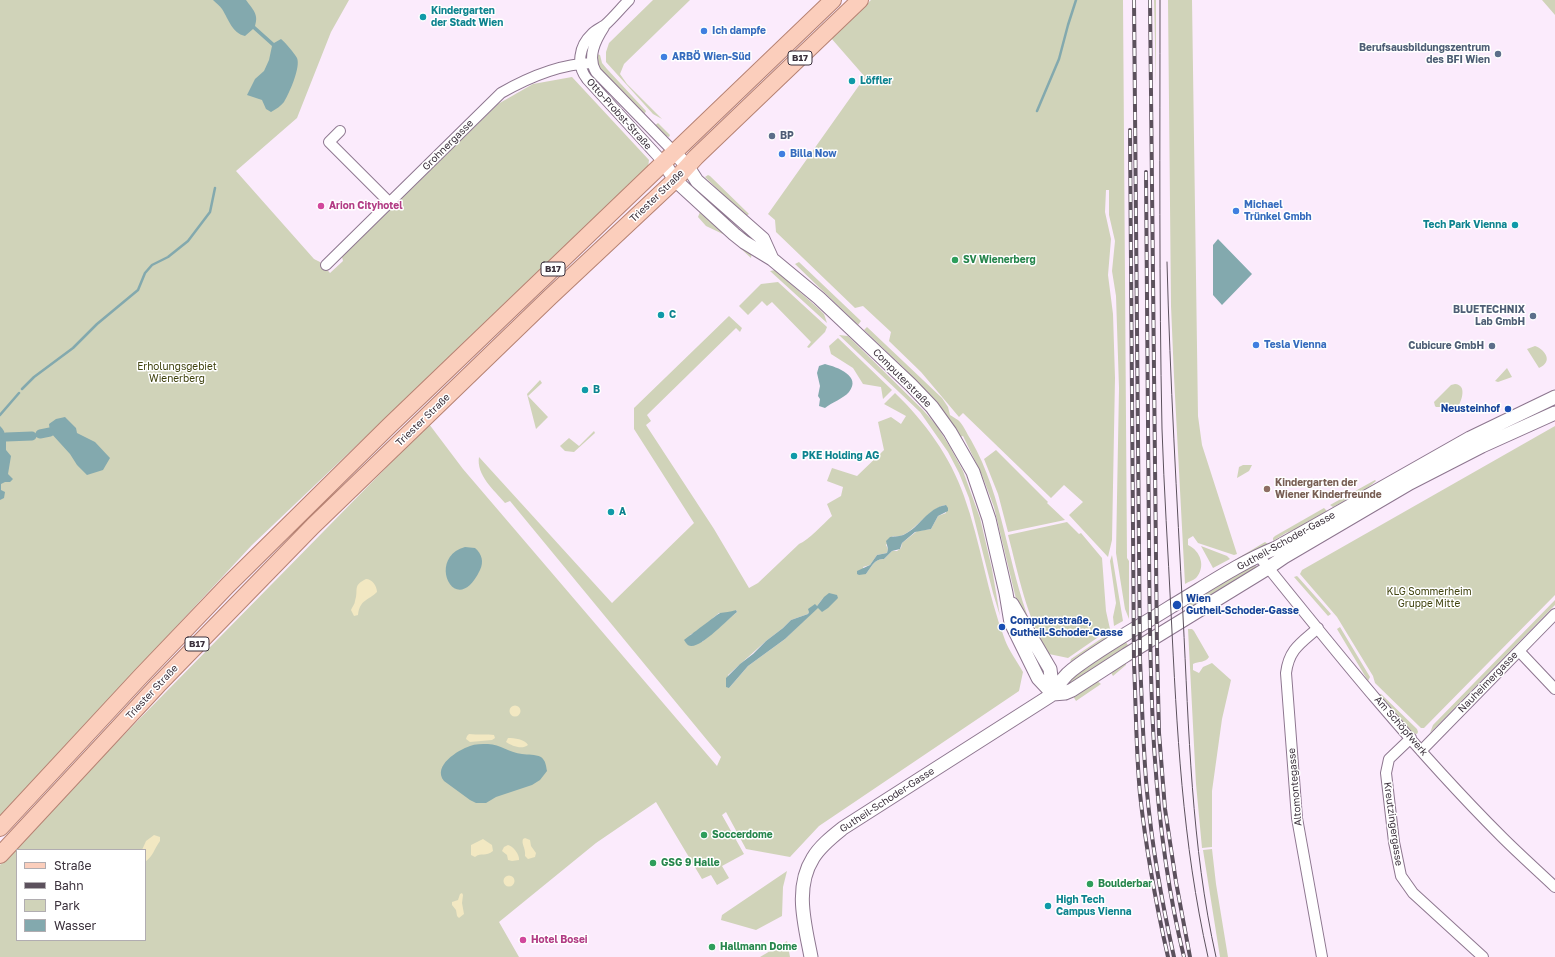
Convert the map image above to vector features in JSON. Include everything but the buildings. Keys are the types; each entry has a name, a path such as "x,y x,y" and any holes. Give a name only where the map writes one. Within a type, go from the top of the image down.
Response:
{"main road":[{"name":"Triester Straße","path":"0,828 140,676 228,585 389,426 833,0"},
{"name":"Triester Straße","path":"0,855 158,684 312,526 675,180 860,0"}],"street":[{"name":"Otto-Probst-Straße","path":"629,0 605,25 592,33 586,40 582,48 580,63 581,70 587,79 669,158"},
{"name":"Otto-Probst-Straße","path":"605,25 595,43 592,63 596,72 669,158"},
{"name":"Grohnergasse","path":"326,265 501,93 536,75 580,63 592,63"},
{"path":"340,131 329,142 390,203"},
{"name":"Computerstraße","path":"669,158 688,167 697,180 763,239 772,259"},
{"name":"Computerstraße","path":"669,158 675,180 734,234 772,259 819,298 911,385 932,407 950,432 973,472 988,519 1007,597 1011,623 1038,678 1053,694"},
{"path":"1550,400 1555,413"},
{"name":"Gutheil-Schoder-Gasse","path":"1053,694 1061,681 1072,670 1118,639 1258,555 1276,548 1470,438 1550,400"},
{"name":"Gutheil-Schoder-Gasse","path":"811,957 804,919 802,893 805,876 813,858 827,841 850,823 1053,694 1072,690 1268,568 1284,556 1410,483 1482,446 1555,413"},
{"name":"Am Schöpfwerk","path":"1258,555 1421,751 1502,837 1555,887"},
{"name":"Nauheimergasse","path":"1421,751 1555,614"},
{"name":"Altomontegasse","path":"1318,628 1292,652 1287,664 1286,673 1296,818 1322,957"},
{"path":"1519,651 1555,689"},
{"name":"Kreutzingergasse","path":"1411,738 1389,759 1386,773 1394,842 1401,876 1412,893 1483,957"}],"green space":[{"name":"Erholungsgebiet Wienerberg","path":"0,0 349,0 331,32 297,118 236,171 314,259 320,262 330,273 343,261 342,257 498,104 533,84 572,77 649,160 648,168 252,545 0,816"},
{"path":"653,0 690,0 624,64 620,74 627,84 662,119 653,114 606,62 606,52 609,43"},
{"name":"SV Wienerberg","path":"871,0 1123,0 1127,558 1129,561 1129,619 1125,609 1116,553 1119,388 1116,296 1112,271 1115,241 1109,215 1109,190 1106,190 1105,212 1111,239 1108,275 1113,314 1115,378 1112,540 1108,557 1069,515 1083,502 1064,485 1051,498 963,413 959,417 921,372 889,341 891,332 863,306 855,308 776,232 775,220 768,214 865,77 831,38"},
{"path":"1154,0 1156,0 1156,86"},
{"path":"1168,0 1192,0 1198,416 1202,445 1237,554 1234,555 1198,543 1193,536 1188,539 1188,545 1199,555 1201,560 1201,569 1194,580 1185,584 1171,306"},
{"path":"1542,0 1555,0 1555,15"},
{"path":"597,54 600,55 602,63 607,69 646,111 644,115 602,71 598,64"},
{"path":"658,123 670,135 669,137 654,126"},
{"path":"708,175 749,214 746,216 744,215 705,177"},
{"path":"700,212 752,251 751,258 727,236 706,226 698,217"},
{"path":"799,262 861,321 858,325 795,264"},
{"path":"775,270 824,314 827,323 770,271"},
{"path":"778,282 827,327 825,332 809,348 807,347 811,342 772,302 767,306 762,301 748,315 739,306 761,284"},
{"path":"729,316 742,328 740,332 736,328 647,415 651,421 646,425 714,529 749,588 758,583 799,544 832,516 827,504 841,496 843,487 827,481 832,468 857,476 884,450 878,422 891,417 901,424 906,416 884,404 895,393 936,440 952,467 958,481 970,514 999,622 1007,644 1023,672 1019,691 819,826 790,857 746,849 726,812 722,815 744,854 722,866 729,878 717,885 711,875 702,879 656,802 596,843 499,922 519,957 0,957 0,865 56,804 429,424 463,469 717,766 721,757 510,501 505,503 487,482 480,470 479,457 612,603 694,523 634,429 634,408","holes":["946,505 946,513 938,516 931,529 917,531 902,543 901,548 897,551 892,551 884,559 876,561 866,574 863,567 870,565 877,555 887,553 888,549 886,545 893,536 906,534 932,512 939,507","824,597 818,607 785,639 748,666 729,688 728,675 791,620 808,614","736,610 737,612 702,642 690,635 699,630 719,613 730,613"]},
{"path":"867,327 942,398 948,407 950,415 960,422 971,440 991,485 1016,579 1031,625 1022,612 1016,599 994,507 982,475 963,436 960,437 928,395 904,368 864,330"},
{"path":"839,335 848,336 923,410 937,426 950,447 963,471 980,518 992,569 1000,616 969,498 959,473 948,452 920,412"},
{"path":"838,338 892,390 883,399 881,387 863,384 853,368 831,354 829,346"},
{"path":"1535,346 1545,353 1547,359 1546,363 1539,368 1527,349"},
{"path":"1507,368 1512,377 1498,382 1495,381"},
{"path":"540,380 542,383 528,396 548,417 536,429 527,394"},
{"path":"1451,385 1459,385 1462,390 1462,397 1458,407 1436,407 1434,402"},
{"name":"KLG Sommerheim Gruppe Mitte","path":"1555,426 1555,595 1424,728 1421,728 1375,683 1373,676 1337,617 1300,574 1302,570"},
{"path":"594,431 595,433 574,452 565,451 560,446 569,438 579,446"},
{"path":"996,450 1065,520 1008,532 998,494 984,459"},
{"path":"1243,465 1252,465 1249,471 1237,478 1239,467"},
{"path":"1375,480 1376,481 1365,490 1333,507 1330,505"},
{"path":"1324,508 1327,511 1307,522 1307,525 1286,533 1273,541 1275,536"},
{"path":"1067,522 1079,534 1081,533 1102,558 1106,611 1110,629 1068,658 1049,654 1034,626 1024,596 1008,535"},
{"path":"1265,542 1268,544 1188,592 1188,588"},
{"path":"1201,546 1227,556 1230,559 1213,568"},
{"path":"1112,555 1123,621 1114,626 1113,617 1116,603 1110,561"},
{"path":"1255,564 1257,568 1191,607 1188,602 1247,566"},
{"path":"1297,576 1331,614 1328,616 1294,577"},
{"path":"1555,600 1555,605 1430,733 1433,725"},
{"path":"1340,627 1370,677 1368,681 1337,629"},
{"path":"1188,629 1192,629 1194,631 1209,657 1204,661 1193,664 1193,670 1199,673 1203,667 1212,663 1231,680 1222,719 1212,791 1212,847 1202,848 1196,784"},
{"path":"1111,632 1111,635 1070,662 1071,659"},
{"path":"1126,642 1129,647 1070,685 1068,684 1071,679 1085,668"},
{"path":"1126,660 1126,665 1113,676 1110,671"},
{"path":"1096,680 1101,684 1076,701 1073,696"},
{"path":"1379,694 1381,694 1417,729 1417,734 1413,733"},
{"path":"1212,849 1228,957 1220,957 1203,850"},
{"path":"787,871 783,887 782,916 756,930 721,920 722,915"},
{"path":"787,941 790,957 760,957"}],"sand":[{"path":"366,579 374,583 377,592 363,603 358,615 354,616 351,610 355,602 357,586"},
{"path":"513,706 517,706 519,707 519,715 513,716 510,713 510,709"},
{"path":"469,734 494,735 495,738 492,740 470,742 466,739"},
{"path":"508,738 522,740 528,745 523,747 514,746 506,742"},
{"path":"154,835 160,837 160,841 146,861 146,849 142,849 146,841"},
{"path":"525,838 530,840 531,846 536,853 535,857 528,859 525,856 523,839"},
{"path":"483,839 492,845 493,851 488,854 475,857 471,855 471,845"},
{"path":"508,845 516,851 519,860 508,860 507,855 502,851 504,847"},
{"path":"507,876 511,876 513,877 513,885 507,886 504,883 504,879"},
{"path":"462,893 463,895 462,903 464,914 459,918 452,905 452,902 458,900 460,894"}],"water":[{"path":"213,0 246,0 256,15 255,26 274,43 281,39 297,58 298,62 296,74 289,93 284,102 271,112 266,109 262,100 247,95 255,79 264,71 269,60 272,46 253,29 245,36 237,32 231,26 221,8"},
{"path":"1218,239 1252,274 1222,305 1213,295 1213,245"},
{"path":"825,364 836,367 846,373 852,381 852,386 849,392 841,399 825,408 819,406 820,399 818,396 820,386 817,373 819,366"},
{"path":"65,417 76,428 77,433 95,442 110,458 103,470 87,475 50,432 49,424 56,419"},
{"path":"0,426 5,434 6,450 11,456 8,474 13,479 10,482 1,484 1,490 5,492 4,498 0,500"},
{"path":"946,505 948,511 938,516 931,529 915,532 902,543 900,549 892,551 884,559 876,561 866,574 857,574 857,571 870,565 877,555 887,553 888,549 886,541 890,537 905,534 934,510"},
{"path":"465,547 475,548 477,550 482,558 482,564 471,584 462,589 454,588 448,582 446,573 447,562 453,553"},
{"path":"829,593 837,595 838,598 828,608 822,612 818,608 785,639 748,666 729,688 726,687 726,678 740,664 791,620 808,614 808,609 815,604 817,606"},
{"path":"736,610 737,612 702,642 691,646 684,640 720,613"},
{"path":"472,745 497,745 513,752 541,757 545,762 547,771 540,780 532,785 496,797 486,803 476,803 444,781 441,775 441,770 448,759 459,751"}],"waterway":[{"path":"1037,111 1059,59 1076,0"},
{"path":"22,389 34,377 73,348 97,324 138,290 145,273 152,265 168,257 188,241 210,212 215,188"},
{"path":"0,415 19,393"},
{"path":"40,434 50,432"},
{"path":"6,437 32,436"}],"tram line":[{"path":"1160,0 1160,322 1165,498 1178,742 1186,828 1199,914 1208,957"},
{"path":"1167,262 1174,439 1192,787 1201,872 1216,957"}],"railway":[{"path":"1134,0 1140,659 1142,709 1149,813 1162,896 1174,957"},
{"path":"1150,0 1159,733 1165,809 1176,882 1190,957"},
{"path":"1130,130 1134,663 1137,745 1140,794 1148,856 1168,957"},
{"path":"1146,172 1149,599 1154,754 1165,856 1173,907 1184,957"}],"place":[{"name":"Kindergarten der Stadt Wien","path":"423,17"},
{"name":"Ich dampfe","path":"704,31"},
{"name":"Berufsausbildungszentrum des BFI Wien","path":"1498,54"},
{"name":"ARBÖ Wien-Süd","path":"664,57"},
{"name":"Löffler","path":"852,81"},
{"name":"BP","path":"772,136"},
{"name":"Billa Now","path":"782,154"},
{"name":"Arion Cityhotel","path":"321,206"},
{"name":"Michael Trünkel Gmbh","path":"1236,211"},
{"name":"Tech Park Vienna","path":"1515,225"},
{"name":"SV Wienerberg","path":"955,260"},
{"name":"C","path":"661,315"},
{"name":"BLUETECHNIX Lab GmbH","path":"1533,316"},
{"name":"Tesla Vienna","path":"1256,345"},
{"name":"Cubicure GmbH","path":"1492,346"},
{"name":"B","path":"585,390"},
{"name":"Neusteinhof","path":"1508,409"},
{"name":"PKE Holding AG","path":"794,456"},
{"name":"Kindergarten der Wiener Kinderfreunde","path":"1267,489"},
{"name":"A","path":"611,512"},
{"name":"Wien Gutheil-Schoder-Gasse","path":"1177,605"},
{"name":"Computerstraße, Gutheil-Schoder-Gasse","path":"1002,627"},
{"name":"Soccerdome","path":"704,835"},
{"name":"GSG 9 Halle","path":"653,863"},
{"name":"Boulderbar","path":"1090,884"},
{"name":"High Tech Campus Vienna","path":"1048,906"},
{"name":"Hotel Bosei","path":"523,940"},
{"name":"Hallmann Dome","path":"712,947"}]}
